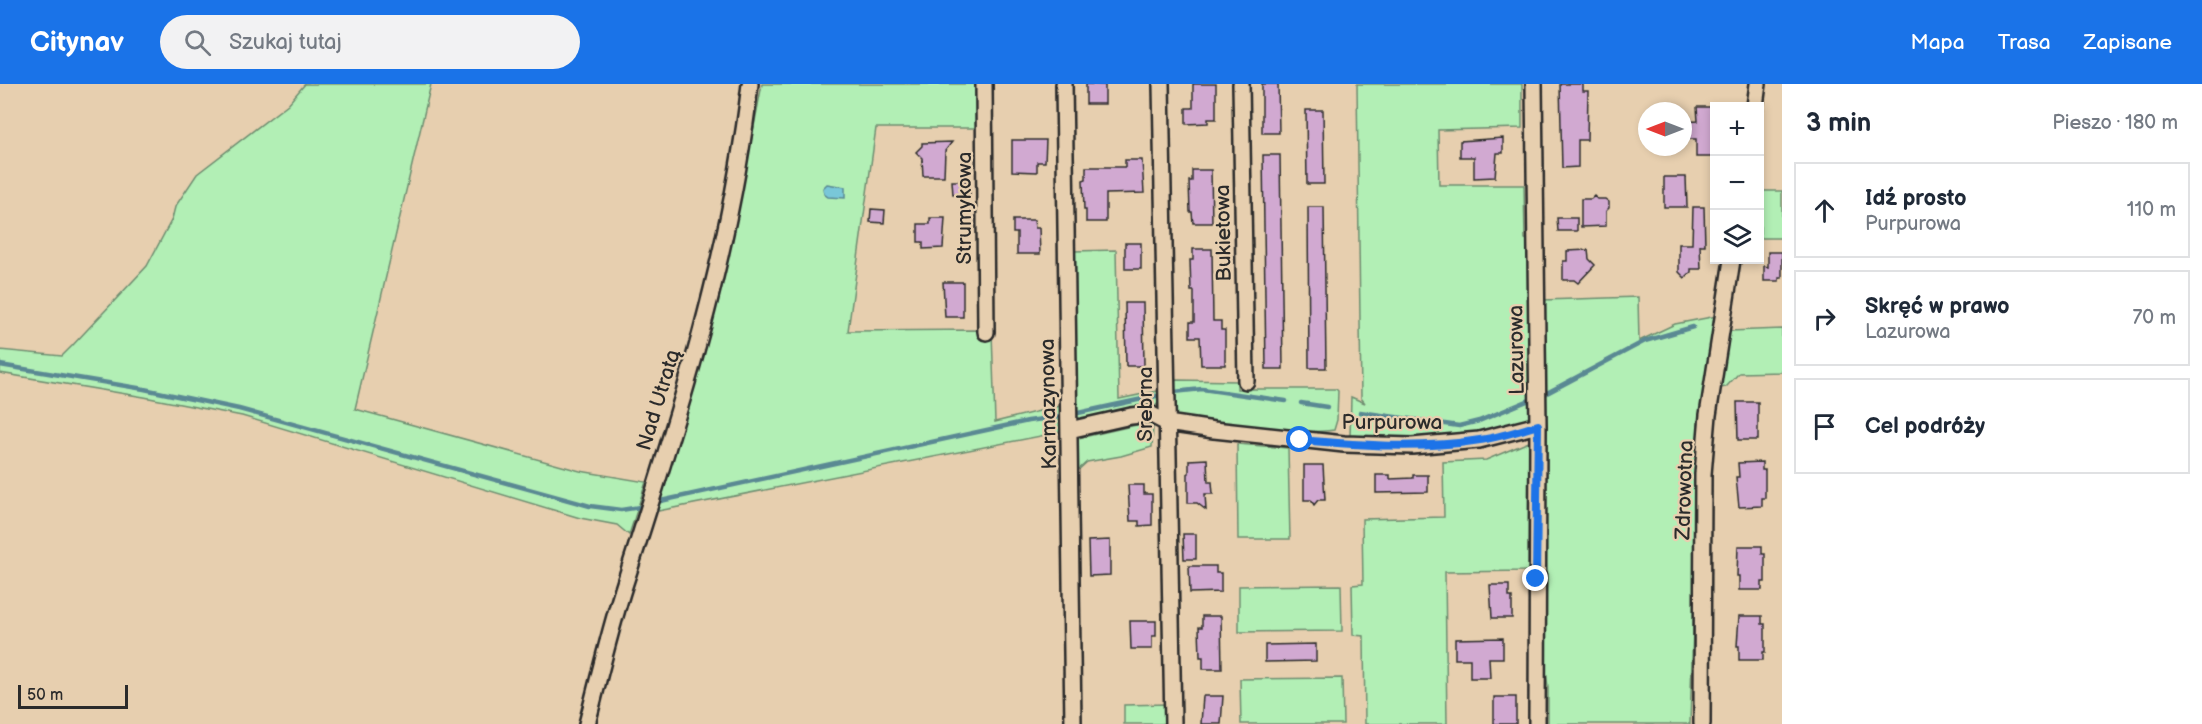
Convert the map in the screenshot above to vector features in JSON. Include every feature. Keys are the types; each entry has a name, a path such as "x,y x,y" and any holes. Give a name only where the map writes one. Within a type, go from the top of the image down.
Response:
{"street":[{"name":"Nad Utratą","path":"587,724 618,606 702,327 730,210 750,84"},
{"name":"Strumykowa","path":"984,84 986,332"},
{"name":"Karmazynowa","path":"1064,84 1073,724"},
{"name":"Srebrna","path":"1161,84 1173,724"},
{"name":"Bukietowa","path":"1241,84 1246,381"},
{"name":"Lazurowa","path":"1534,84 1538,425 1537,724"},
{"path":"1756,102 1758,84"},
{"name":"Zdrowotna","path":"1702,724 1703,474 1708,415 1731,264"},
{"name":"Purpurowa","path":"1069,430 1150,414 1167,423 1300,440 1413,446 1479,440 1538,425"}],"green space":[{"path":"305,84 431,84 355,409 580,471 646,482 629,535 617,525 580,518 242,416 0,373 0,350 62,356 147,266 172,219 175,207 197,174 288,104"},
{"path":"762,84 977,84 978,128 876,128 848,331 980,330 992,332 995,422 1060,406 1061,432 653,512 701,364 740,200"},
{"path":"1357,84 1522,84 1522,128 1438,130 1439,185 1524,185 1525,239 1528,240 1530,418 1480,435 1416,439 1350,437 1351,397 1365,403 1361,398"},
{"path":"1764,191 1782,191 1782,238 1764,238"},
{"path":"1116,250 1119,399 1158,391 1159,402 1151,411 1081,423 1076,419 1073,251"},
{"path":"1638,297 1639,341 1675,324 1717,316 1699,435 1690,724 1548,724 1548,687 1543,647 1546,403 1543,300"},
{"path":"1782,329 1782,372 1739,373 1726,387 1720,388 1730,331"},
{"path":"1176,380 1237,381 1237,389 1336,389 1338,391 1337,420 1334,430 1300,432 1252,430 1205,424 1173,414 1172,387"},
{"path":"1145,423 1153,425 1152,447 1087,462 1076,472 1076,445 1079,438"},
{"path":"1529,442 1528,571 1445,572 1447,724 1365,724 1364,636 1353,635 1352,585 1363,584 1362,519 1444,517 1443,462 1486,460"},
{"path":"1237,444 1288,448 1290,539 1238,539"},
{"path":"1341,585 1342,631 1239,632 1239,586"},
{"path":"1342,678 1343,724 1241,724 1240,679"},
{"path":"1168,704 1169,724 1124,724 1124,705"}],"water":[{"path":"827,184 845,187 845,198 828,197 824,194 823,188"}],"building":[{"path":"1086,84 1105,85 1105,104 1086,104"},
{"path":"1193,84 1216,84 1216,119 1208,119 1208,123 1186,124 1186,108 1193,108"},
{"path":"1262,84 1278,84 1279,133 1262,133"},
{"path":"1560,84 1583,84 1583,91 1588,91 1587,140 1578,140 1578,167 1562,168"},
{"path":"1697,107 1710,107 1710,157 1696,157 1696,139 1692,139 1692,121 1698,121"},
{"path":"1306,110 1323,110 1324,184 1307,184"},
{"path":"1503,138 1503,153 1497,153 1495,177 1474,178 1474,157 1460,157 1460,141"},
{"path":"1012,140 1046,140 1045,162 1037,162 1037,172 1012,171"},
{"path":"952,142 945,151 944,176 923,176 922,158 916,152 922,143"},
{"path":"1263,155 1280,155 1283,369 1266,369"},
{"path":"1125,160 1142,160 1144,193 1106,194 1106,222 1086,222 1083,180 1086,179 1086,167 1125,167"},
{"path":"1192,170 1211,170 1212,223 1193,223 1192,212 1190,212 1189,181 1192,181"},
{"path":"1664,177 1686,177 1687,207 1664,207"},
{"path":"952,181 969,181 970,195 953,195"},
{"path":"1594,196 1609,202 1609,208 1606,211 1606,226 1581,227 1581,199 1591,199"},
{"path":"1308,207 1324,207 1326,368 1309,368"},
{"path":"1693,207 1704,207 1705,245 1700,245 1701,269 1691,269 1685,278 1679,272 1679,244 1692,244"},
{"path":"871,209 885,210 884,223 870,222"},
{"path":"930,218 945,218 943,248 923,249 923,242 918,242 918,224 930,224"},
{"path":"1557,218 1577,218 1577,231 1558,231"},
{"path":"1013,220 1034,220 1035,228 1039,228 1040,254 1017,254 1017,233 1013,233"},
{"path":"1125,243 1141,243 1141,269 1125,269"},
{"path":"1193,249 1212,249 1213,321 1221,321 1221,330 1225,330 1225,365 1201,365 1200,337 1190,337 1190,322 1194,322 1194,291 1191,291 1190,260 1193,260"},
{"path":"1588,250 1589,259 1595,265 1578,283 1574,280 1563,280 1563,261 1567,261 1567,251"},
{"path":"1768,252 1782,252 1782,278 1779,278 1779,281 1764,281 1764,266 1768,267"},
{"path":"943,282 963,282 963,317 945,317"},
{"path":"1125,303 1143,303 1144,366 1126,366"},
{"path":"1737,402 1758,402 1758,440 1738,440"},
{"path":"1207,459 1208,482 1212,482 1213,494 1205,494 1206,510 1197,503 1188,503 1188,473 1189,460"},
{"path":"1762,462 1762,470 1765,470 1765,498 1762,498 1762,506 1739,507 1736,477 1739,477 1738,463"},
{"path":"1304,465 1323,465 1325,500 1318,500 1314,505 1311,500 1304,500"},
{"path":"1376,475 1390,475 1390,479 1428,475 1428,492 1376,493"},
{"path":"1128,485 1144,485 1144,494 1152,494 1152,525 1139,526 1139,521 1130,521"},
{"path":"1183,534 1196,534 1196,559 1184,559"},
{"path":"1110,540 1110,575 1089,576 1088,541"},
{"path":"1738,546 1762,546 1762,554 1765,554 1765,582 1762,582 1762,590 1739,590"},
{"path":"1189,566 1216,566 1216,573 1221,573 1221,592 1190,593"},
{"path":"1490,585 1509,585 1509,597 1512,597 1512,618 1492,618"},
{"path":"1202,616 1221,616 1222,669 1203,669 1203,657 1200,657 1199,627 1202,627"},
{"path":"1739,616 1762,616 1762,624 1765,624 1763,660 1739,660 1739,646 1737,646"},
{"path":"1130,621 1156,621 1156,636 1152,636 1152,649 1131,649"},
{"path":"1503,638 1503,658 1489,658 1490,678 1470,678 1470,659 1455,659 1455,639"},
{"path":"1316,644 1316,661 1265,662 1265,645"},
{"path":"1203,696 1223,696 1221,724 1201,724"},
{"path":"1494,697 1516,697 1516,724 1494,724"}],"waterway":[{"path":"1545,394 1645,341 1693,327"},
{"path":"0,365 144,389 239,409 590,506 621,510 640,507"},
{"path":"1174,392 1202,389 1286,401"},
{"path":"1078,413 1156,396"},
{"path":"1360,412 1459,426 1479,421 1532,399"},
{"path":"1301,403 1327,407"},
{"path":"656,502 1028,421 1058,417"}],"route":[{"path":"1300,440 1413,446 1448,444 1500,436 1538,425 1536,579"}]}
